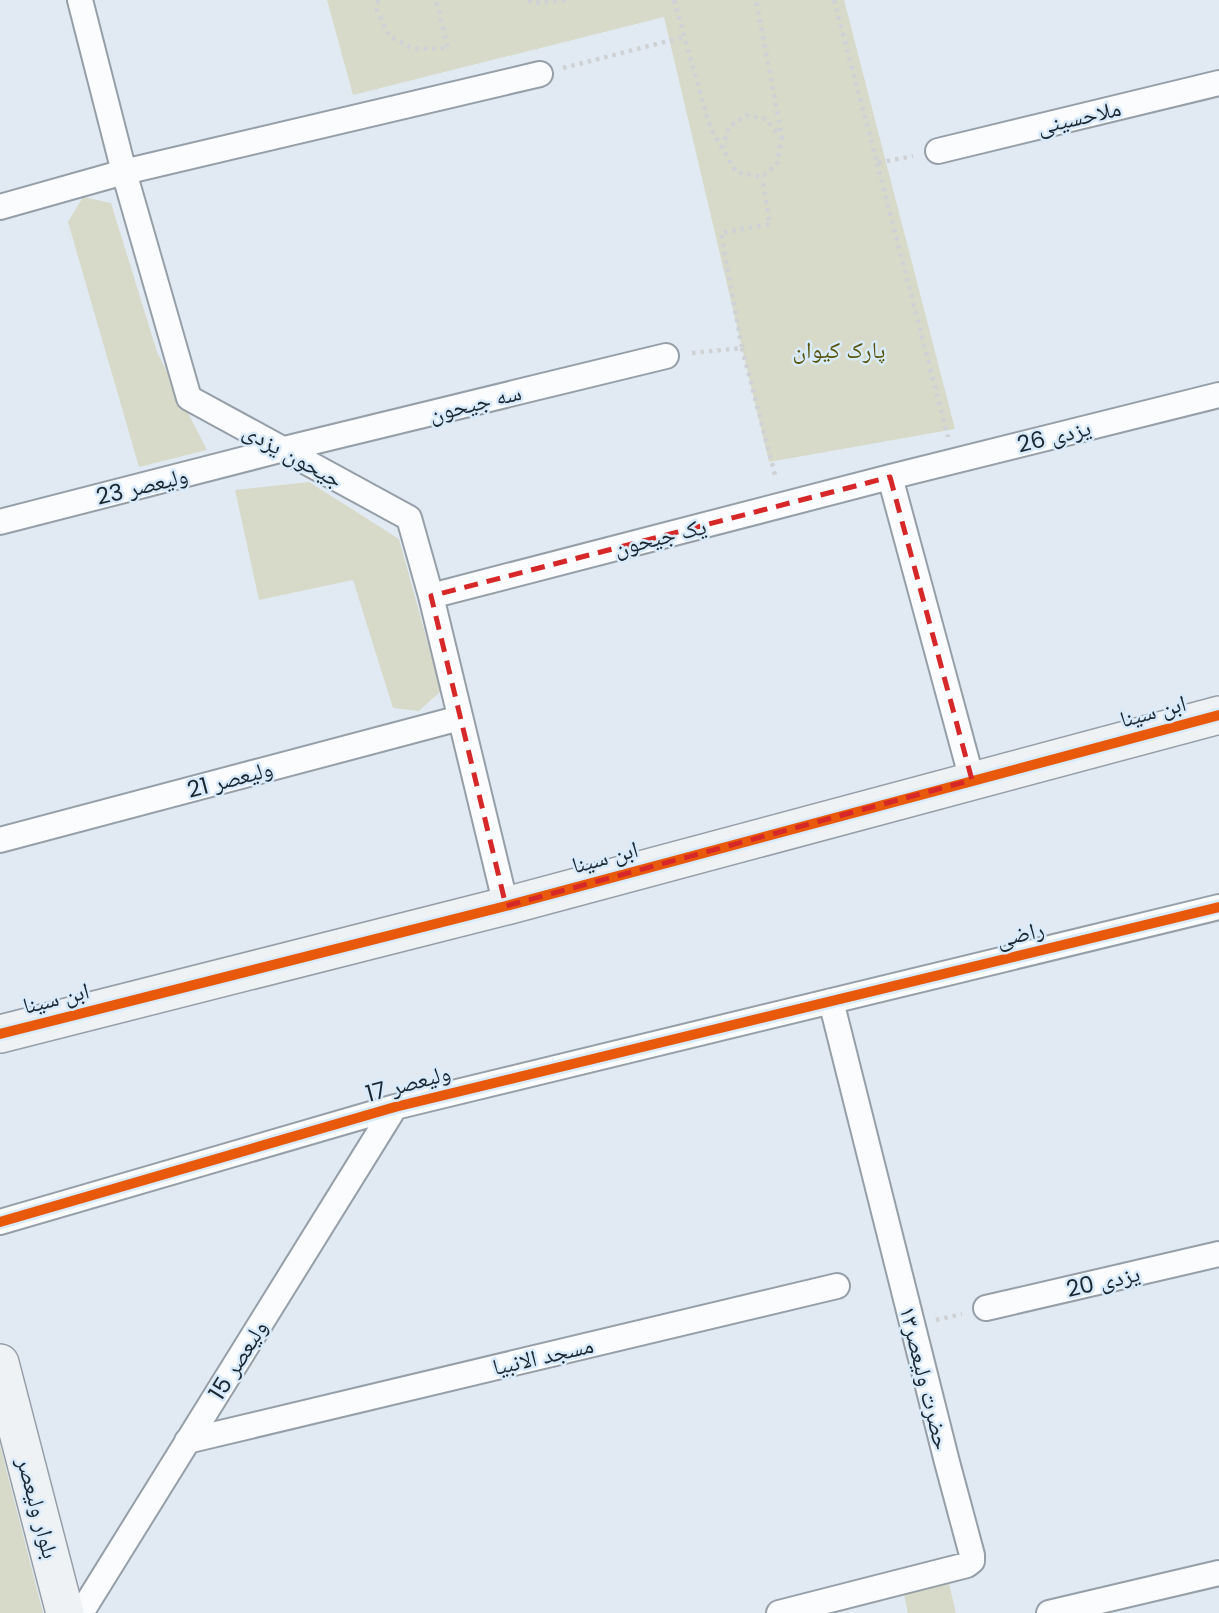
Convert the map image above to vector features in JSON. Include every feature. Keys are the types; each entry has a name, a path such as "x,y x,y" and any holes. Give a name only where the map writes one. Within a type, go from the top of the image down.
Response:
{"street":[{"name":"جیحون یزدی","path":"80,0 124,172 189,398 409,518 431,596 506,906"},
{"path":"0,207 124,172 541,74"},
{"name":"ملاحسینی","path":"938,151 1219,83"},
{"name":"سه جیحون","path":"284,449 666,356"},
{"name":"یزدی 26","path":"890,477 1219,395"},
{"name":"ولیعصر 23","path":"0,522 284,449"},
{"path":"890,477 972,780"},
{"name":"یک جیحون","path":"431,596 890,477"},
{"name":"ابن سینا","path":"0,1034 506,906 1219,715"},
{"name":"ولیعصر 21","path":"0,841 460,718"},
{"name":"راضی","path":"831,1001 1219,907"},
{"name":"ولیعصر 17","path":"0,1222 395,1107 831,1001"},
{"name":"حضرت ولیعصر۱۳","path":"779,1613 967,1565 972,1561 831,1001"},
{"name":"ولیعصر 15","path":"80,1613 395,1107"},
{"name":"یزدی 20","path":"986,1308 1219,1254"},
{"name":"مسجد الانبیا","path":"187,1441 837,1286"},
{"name":"بلوار ولیعصر","path":"0,1363 65,1613"},
{"path":"1049,1613 1219,1573"}],"path":[{"path":"378,0 377,10 389,36 414,49 448,48 436,0"},
{"path":"529,0 533,3 567,0"},
{"path":"674,0 710,127 736,172 762,177"},
{"path":"756,0 782,137 777,164 762,177"},
{"path":"834,0 950,447"},
{"path":"541,74 684,37"},
{"path":"722,148 729,127 746,115 765,119 782,137"},
{"path":"877,163 938,151"},
{"path":"762,177 770,224 721,233 742,348 779,489"},
{"path":"666,356 742,348"},
{"path":"912,1326 986,1308"}],"highlighted area":[{"path":"890,477 972,780 506,906 431,596"}],"green space":[{"name":"پارک کیوان","path":"327,0 844,0 955,429 769,462 664,17 353,95"},
{"path":"83,197 111,203 157,352 207,450 139,467 68,222"},
{"path":"309,482 399,539 441,691 419,711 393,708 353,580 259,600 235,490"},
{"path":"0,1445 43,1613 0,1613"},
{"path":"946,1571 956,1613 908,1613 901,1581"}],"cycle path":[{"path":"0,1034 506,906 1219,715"},
{"path":"0,1222 395,1107 1219,907"}]}
